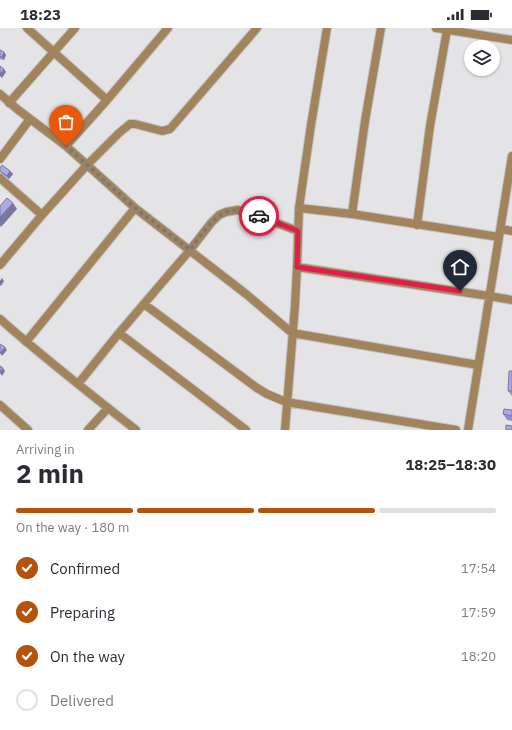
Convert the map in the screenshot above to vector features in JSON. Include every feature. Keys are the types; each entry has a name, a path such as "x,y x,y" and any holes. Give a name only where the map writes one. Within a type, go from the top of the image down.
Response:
{"street":[{"path":"27,28 107,100"},
{"path":"9,102 75,28"},
{"path":"66,146 168,28"},
{"path":"0,265 42,215 115,136 130,124 162,131 170,129 257,28"},
{"path":"284,430 297,267 299,208 327,28"},
{"path":"352,214 365,121 381,28"},
{"path":"436,28 512,40"},
{"path":"417,225 430,126 447,30"},
{"path":"0,94 66,146 135,208 246,294 292,333 478,365"},
{"path":"0,159 30,119"},
{"path":"468,430 512,156"},
{"path":"0,178 42,215"},
{"path":"26,342 135,208"},
{"path":"299,208 352,214 417,225 500,233 512,231"},
{"path":"78,384 219,215 237,210 247,212 298,231"},
{"path":"297,267 512,300"},
{"path":"144,304 256,388 286,402 456,430"},
{"path":"0,319 26,342 136,430"},
{"path":"120,333 246,430"},
{"path":"0,405 28,430"},
{"path":"88,430 108,408"}],"building":[{"path":"0,50 4,52 2,57 0,57"},
{"path":"0,66 4,69 0,74"},
{"path":"2,165 10,171 7,176 0,171"},
{"path":"7,198 13,203 0,217 0,206"},
{"path":"0,344 5,347 0,353"},
{"path":"0,366 3,368 0,373"},
{"path":"509,371 512,371 512,391 508,391"},
{"path":"504,409 512,410 512,416 503,414"},
{"path":"506,425 512,426 512,430 506,430"}],"way so far":[{"path":"66,146 135,208 190,250 219,215 237,210 259,216"}],"route":[{"path":"259,216 298,231 297,267 460,291"}]}
